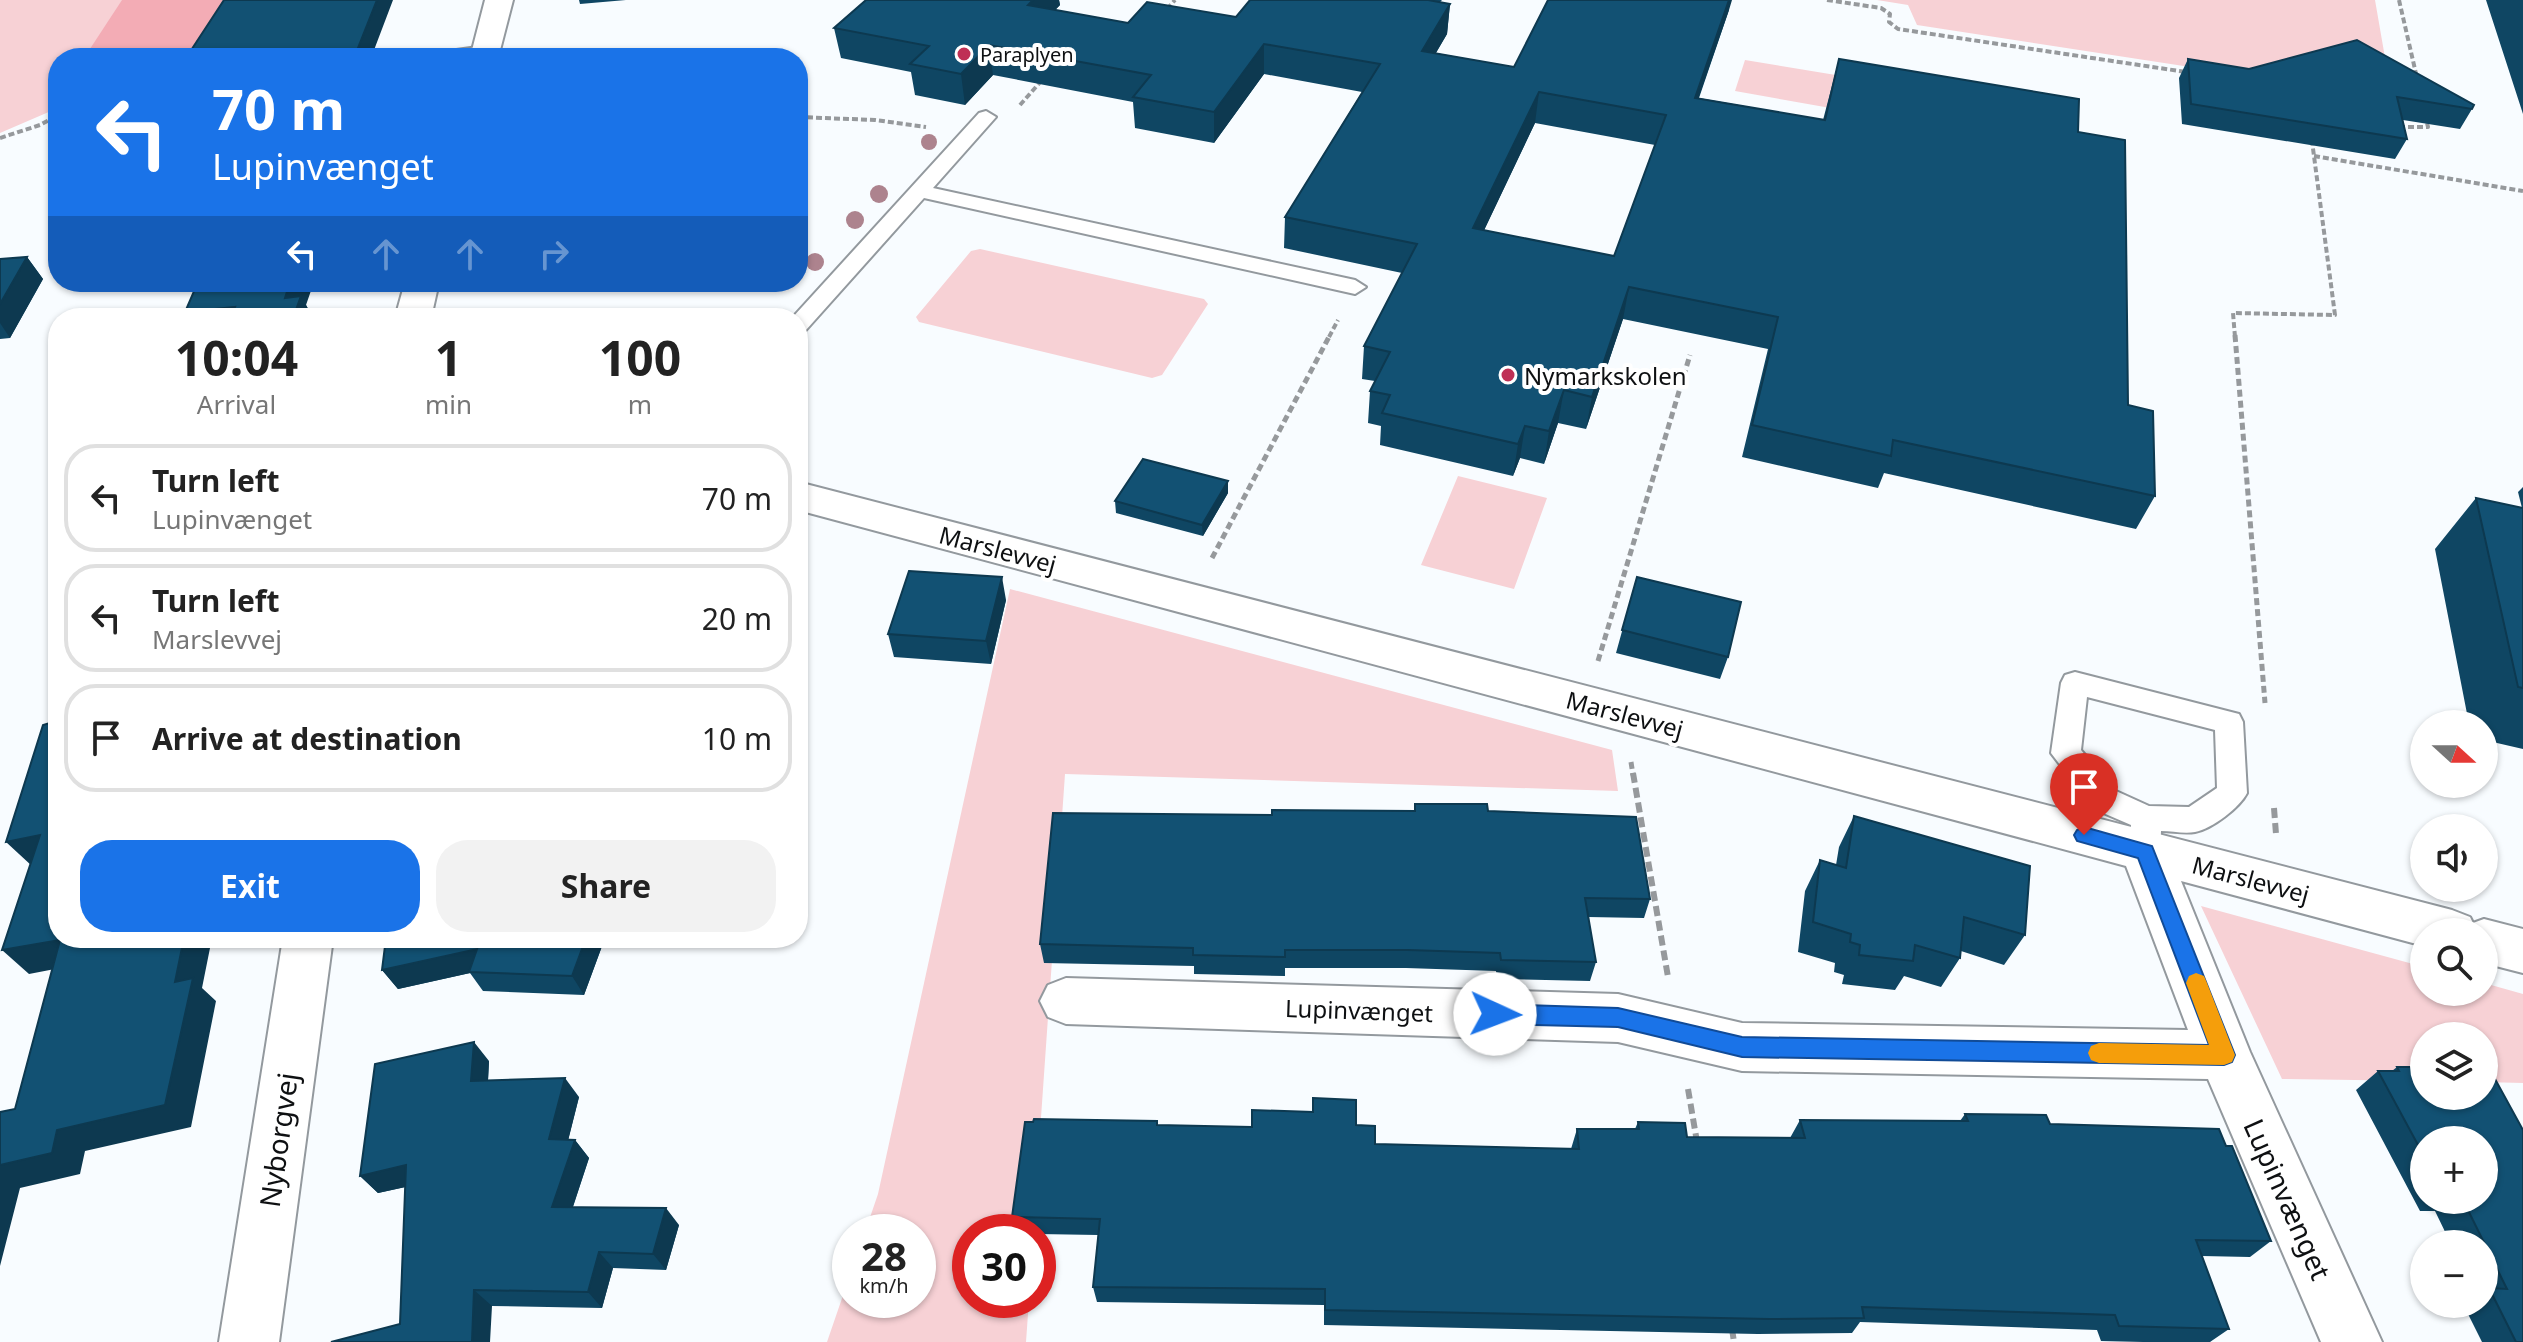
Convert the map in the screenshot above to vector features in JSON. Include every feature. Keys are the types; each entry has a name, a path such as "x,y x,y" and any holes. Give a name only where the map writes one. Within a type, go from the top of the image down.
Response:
{"street":[{"path":"487,48 499,0"},
{"name":"Marslevvej","path":"808,499 1585,704 2146,835 2280,887 2410,921"},
{"name":"Lupinvænget","path":"2146,835 2224,1055 2352,1342"},
{"path":"2498,945 2523,951"},
{"name":"Nyborgvej","path":"249,1342 307,948"},
{"name":"Lupinvænget","path":"1066,1001 1618,1018 1742,1047 2224,1055"}],"lane":[{"path":"808,314 978,125"},
{"path":"919,191 1355,287"},
{"path":"2075,683 2229,722 2232,793 2194,820 2146,835 2105,800 2066,753 2075,683"}],"path":[{"path":"1166,10 1175,0"},
{"path":"1827,0 1881,8 1890,14 1889,22 1898,29 2187,72"},
{"path":"2399,0 2418,85"},
{"path":"808,117 978,125 1019,106 1046,76"},
{"path":"2398,127 2428,127 2424,113"},
{"path":"0,138 48,121"},
{"path":"2266,716 2233,313 2335,315 2311,135"},
{"path":"2314,156 2523,191"},
{"path":"1190,600 1355,287"},
{"path":"1585,704 1690,355"},
{"path":"2272,794 2280,887"}],"shaded area":[{"path":"0,0 235,0 221,48 48,48 48,112 0,133"},
{"path":"122,0 235,0 221,48 91,48"},
{"path":"1877,0 2375,0 2392,98 1917,25 1908,5"},
{"path":"1745,60 1860,79 1853,112 1735,91"},
{"path":"980,249 1204,299 1208,304 1162,375 1152,378 919,322 916,317 971,251"},
{"path":"1458,476 1547,498 1514,589 1421,565"},
{"path":"1010,589 1612,750 1618,791 1065,774 1034,1214 952,1214 952,1318 1028,1318 1026,1342 827,1342 835,1318 936,1318 936,1214 871,1214"},
{"path":"2201,906 2410,963 2410,1006 2498,1006 2498,987 2523,994 2523,1083 2498,1082 2498,1022 2410,1022 2410,1081 2282,1079"}],"building":[{"path":"224,0 377,0 358,48 193,48"},
{"path":"866,0 1033,0 1028,5 1128,23 1147,2 1236,17 1250,0 1428,0 1450,4 1422,51 1514,67 1548,0 1729,0 1695,98 1825,120 1839,59 2079,99 2078,132 2125,140 2128,405 2153,411 2155,496 1893,440 1891,456 1752,425 1778,317 1629,287 1592,397 1564,390 1549,431 1525,426 1518,444 1382,413 1390,395 1370,391 1390,352 1364,346 1417,244 1285,217 1380,64 1264,44 1214,112 1133,97 1151,75 989,45 961,74 910,64 929,46 834,28","holes":["1539,92 1666,115 1614,256 1473,228"]},
{"path":"2357,40 2474,105 2472,109 2397,97 2407,139 2191,104 2188,59 2249,69"},
{"path":"27,257 0,304 0,259"},
{"path":"194,292 287,292 285,298 301,296 297,308 187,308"},
{"path":"1143,459 1228,481 1202,525 1115,501"},
{"path":"2476,498 2523,508 2523,688 2518,687"},
{"path":"909,571 1002,577 986,641 888,634"},
{"path":"1637,577 1741,602 1728,657 1622,630"},
{"path":"48,724 48,942 2,950 40,835 6,842 43,725"},
{"path":"1415,804 1487,804 1488,811 1636,817 1650,899 1585,898 1596,962 1501,960 1500,953 1408,950 1285,950 1285,957 1193,955 1193,948 1040,944 1053,813 1272,815 1272,810 1415,811"},
{"path":"1854,816 2030,866 2025,935 1964,917 1960,958 1915,945 1913,961 1859,955 1860,945 1850,942 1851,934 1813,922 1820,860 1846,868"},
{"path":"58,948 182,948 175,982 193,978 165,1105 57,1130 52,1153 0,1165 0,1112 15,1109"},
{"path":"385,948 582,948 572,976 469,972 477,949 382,970"},
{"path":"474,1042 471,1081 565,1078 549,1139 575,1140 552,1207 666,1208 653,1254 599,1252 588,1292 474,1290 472,1342 331,1342 400,1324 406,1165 360,1176 375,1064"},
{"path":"2397,1067 2410,1067 2410,1110 2498,1110 2498,1084 2523,1130 2523,1342 2516,1342 2498,1306 2498,1288 2507,1289 2498,1271 2498,1230 2478,1230 2470,1214 2498,1214 2498,1126 2410,1126 2410,1130 2378,1071 2399,1071"},
{"path":"1313,1098 1356,1100 1356,1125 1375,1126 1375,1144 1579,1149 1577,1129 1639,1129 1638,1122 1685,1123 1687,1137 1805,1138 1800,1120 1968,1121 1965,1114 2046,1115 2050,1124 2219,1129 2226,1146 2232,1146 2271,1241 2196,1240 2229,1329 2119,1326 2115,1315 1862,1307 1864,1318 1769,1319 1325,1310 1325,1289 1093,1287 1100,1219 1056,1218 1056,1214 1012,1214 1025,1122 1033,1122 1034,1119 1157,1121 1157,1125 1252,1127 1252,1110 1313,1112"}],"slow traffic":[{"path":"2099,1053 2224,1055 2196,983"}],"place":[{"name":"Paraplyen","path":"964,54"},
{"name":"Nymarkskolen","path":"1508,375"}],"route":[{"path":"1495,1014 1618,1018 1742,1047 2224,1055 2145,852 2084,835"}]}
